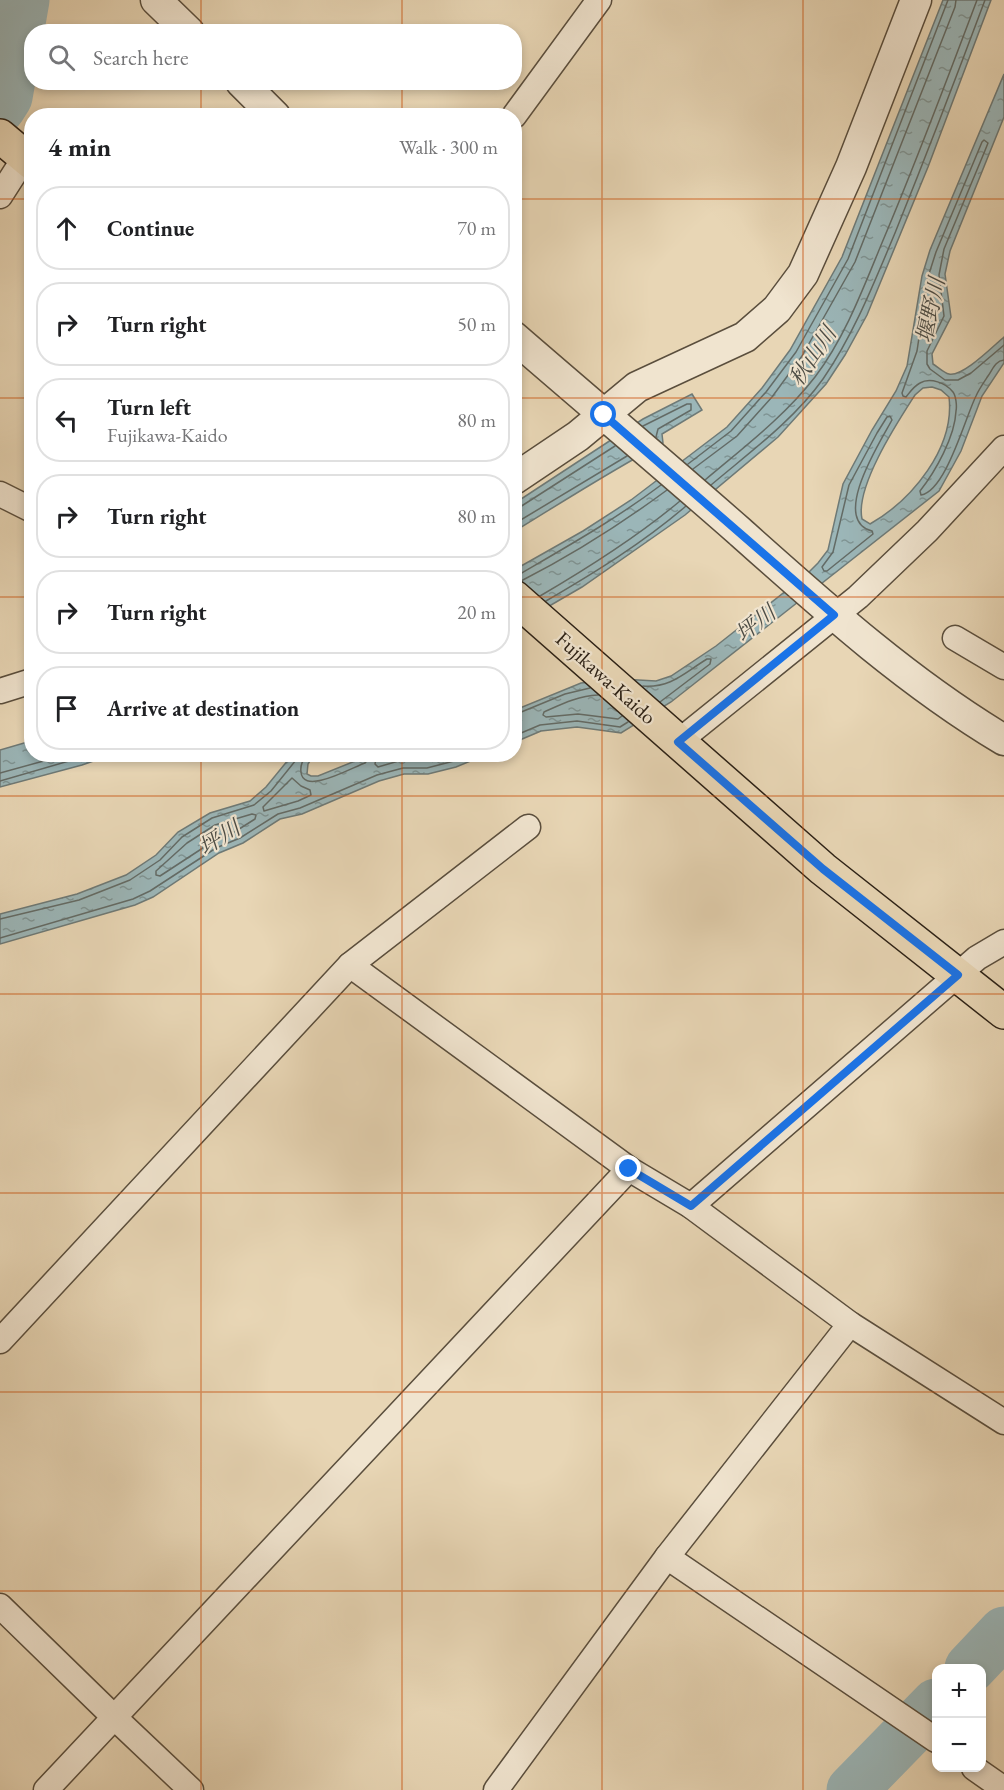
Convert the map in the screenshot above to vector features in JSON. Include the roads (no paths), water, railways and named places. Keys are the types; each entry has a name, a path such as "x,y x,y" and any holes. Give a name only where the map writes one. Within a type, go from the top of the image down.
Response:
{"main road":[{"name":"Fujikawa-Kaido","path":"522,604 823,869 1004,1012"}],"street":[{"path":"156,0 181,24"},
{"path":"520,108 599,0"},
{"path":"522,473 578,436 613,422 637,387 745,337 777,309 803,274 851,167 916,0"},
{"path":"249,90 267,108"},
{"path":"0,196 20,153"},
{"path":"522,344 834,615 908,676 1004,740"},
{"path":"678,742 858,597 927,531 1004,448"},
{"path":"0,494 24,506"},
{"path":"955,638 1004,667"},
{"path":"0,691 24,684"},
{"path":"0,1341 350,965 528,827"},
{"path":"691,1206 977,958 1004,942"},
{"path":"350,965 629,1169 691,1206 850,1324 1004,1422"},
{"path":"46,1790 629,1169"},
{"path":"496,1790 667,1557 850,1324"},
{"path":"667,1557 932,1737"},
{"path":"0,1606 191,1790"},
{"path":"981,1772 1004,1790"}],"water":[{"name":"秋山川","path":"943,0 991,0 928,167 867,315 826,384 778,437 685,515 582,587 522,622 522,565 583,531 631,500 727,427 762,388 790,350 842,257"},
{"path":"1004,74 1004,117 950,251 945,274 951,317 932,354 933,364 949,374 955,374 970,366 1004,337 1004,363 982,396 961,451 939,491 671,702 621,733 577,727 541,731 522,739 522,707 581,683 621,679 656,681 671,676 716,646 818,563 828,550 843,484 896,391 907,366 922,276 930,250","holes":["932,387 941,390 949,397 949,416 945,435 927,471 915,487 886,514 870,524 862,519 865,490 871,473 915,395 923,388"]},
{"path":"692,394 702,410 662,434 663,443 522,527 522,498 643,419"},
{"path":"24,743 24,762 91,762 0,787 0,750"},
{"name":"坪川","path":"286,762 309,762 307,774 318,776 353,762 468,762 428,774 404,774 379,781 302,814 280,819 243,843 219,853 153,897 135,905 0,944 0,914 77,894 126,875 156,855 178,832 210,813 250,801 266,787"}],"waterway":[{"path":"0,108 7,97 24,0"},
{"path":"974,1664 1004,1632"},
{"path":"852,1790 932,1708"}],"water label":[{"name":"堰野川","path":"930,310"}]}
